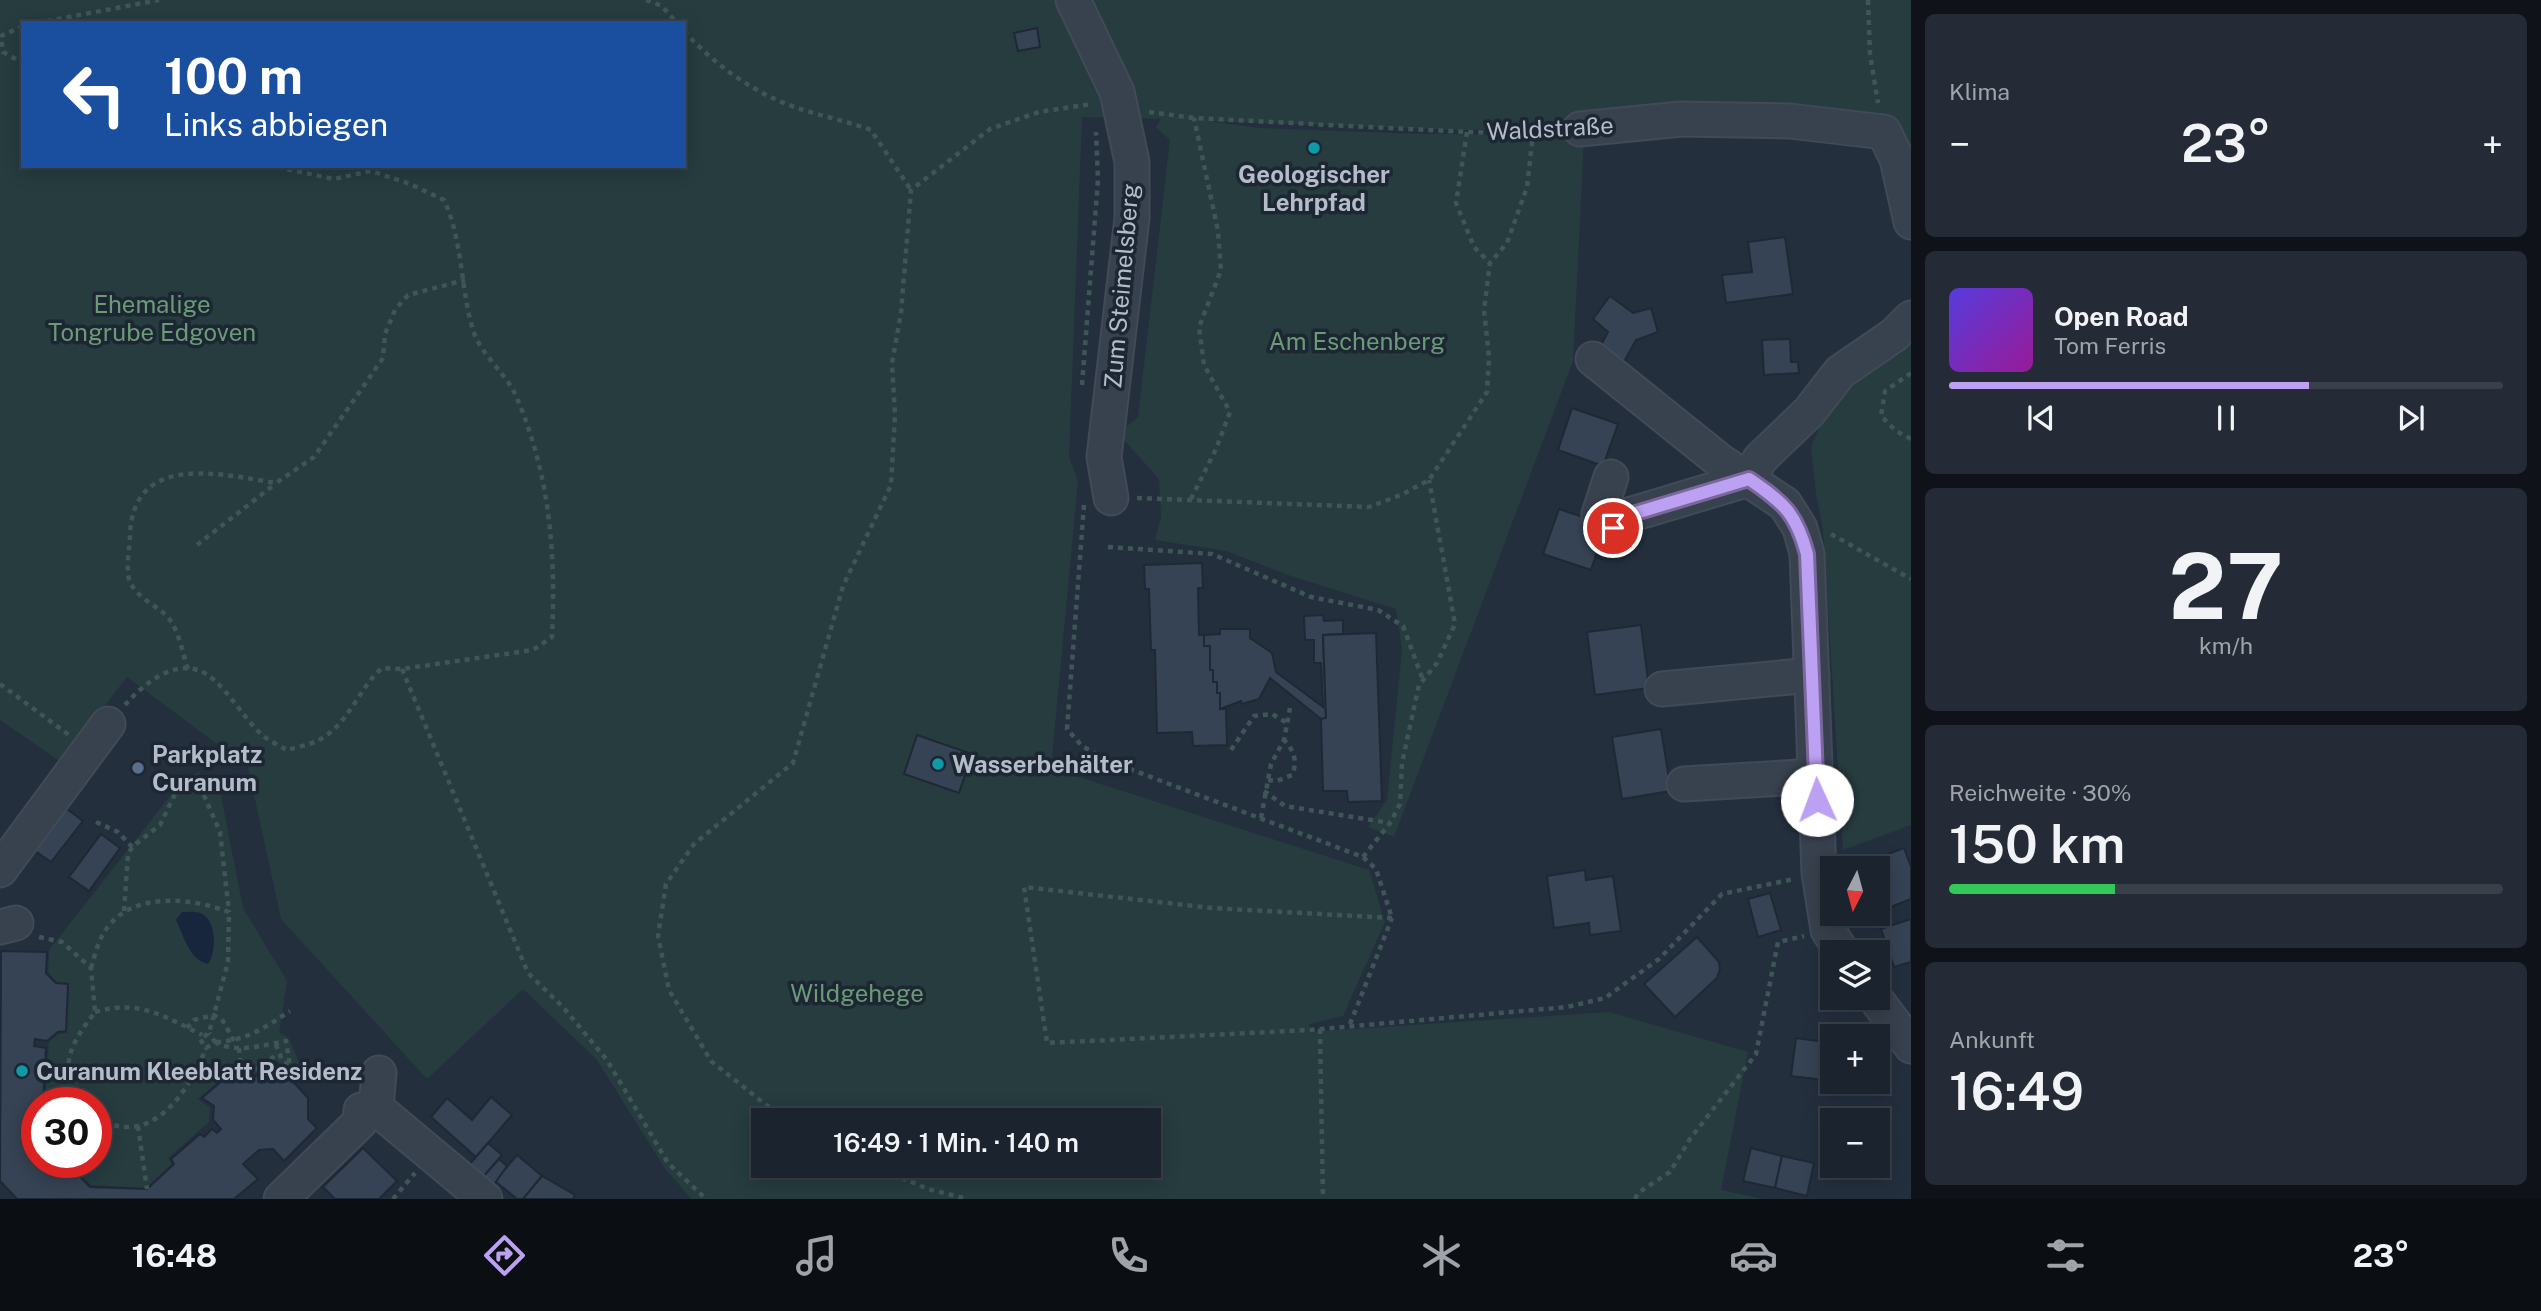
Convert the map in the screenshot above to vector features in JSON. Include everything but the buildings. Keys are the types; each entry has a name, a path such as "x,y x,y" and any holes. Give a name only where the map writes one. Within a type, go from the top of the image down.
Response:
{"street":[{"name":"Zum Steimelsberg","path":"1073,0 1119,100 1132,162 1132,218 1098,500"},
{"name":"Waldstraße","path":"1580,128 1681,119 1790,121 1884,132"},
{"path":"1884,132 1897,159 1911,222"},
{"path":"1611,477 1599,514 1613,528 1629,515 1749,479 1760,458 1809,412 1840,372 1894,335 1911,318"},
{"path":"1593,359 1720,461 1785,504 1800,527 1807,554 1819,873 1835,940"},
{"path":"1662,689 1812,675"},
{"path":"0,870 99,737"},
{"path":"1684,783 1816,776"},
{"path":"1884,1010 1911,1046"},
{"path":"379,1073 376,1108 485,1199"},
{"path":"281,1199 360,1122 361,1110"}],"path":[{"path":"48,21 159,0"},
{"path":"646,0 662,6 675,21"},
{"path":"1867,0 1870,54 1884,132"},
{"path":"21,27 1,36 3,52 21,62"},
{"path":"686,33 711,61 756,89 789,106 871,130 911,190 901,313 891,363 895,415 891,485 843,586 793,763 694,844 666,884 658,936 669,990 712,1061 770,1108"},
{"path":"911,190 990,129 1039,112 1119,100"},
{"name":"Waldstraße","path":"1119,100 1194,118 1533,134 1580,128"},
{"path":"1191,499 1216,449 1230,412 1204,365 1199,327 1222,270 1218,231 1194,118"},
{"path":"1466,132 1456,203 1474,247 1490,263"},
{"path":"1350,1024 1392,918 1376,869 1363,857 1111,762 1082,746 1067,729 1098,500 1191,499 1369,507 1401,495 1429,480 1487,391 1489,357 1484,310 1490,263 1507,243 1527,187 1533,134"},
{"path":"1082,399 1098,180 1095,138"},
{"path":"0,684 99,737 143,684 170,670 201,671 214,680 262,735 287,750 319,740 343,721 371,678 382,668 402,669 533,650 552,637 552,531 540,465 516,394 473,332 454,222 444,200 410,184 371,171 334,179 282,168"},
{"path":"197,545 314,457 383,358 385,334 395,310 408,295 465,280"},
{"path":"1911,373 1885,391 1881,416 1896,431 1911,439"},
{"path":"188,669 172,622 134,590 128,579 131,528 136,501 156,483 179,473 276,483"},
{"path":"1363,857 1390,823 1400,804 1402,763 1419,685 1437,663 1455,624 1429,480"},
{"path":"1800,527 1823,530 1911,579"},
{"path":"1108,547 1212,554 1311,597 1378,610 1403,626 1423,680"},
{"path":"402,669 528,973 563,1007 607,1060 668,1163 706,1199"},
{"path":"1261,818 1271,764 1284,740 1290,708"},
{"path":"1231,750 1254,716 1272,714 1287,723"},
{"path":"1268,780 1292,775 1296,766 1294,753 1284,740"},
{"path":"124,911 125,877 132,847 160,825 177,790 192,787 202,791 220,831 229,912 228,962 209,1033 215,1042 227,1049 276,1045 286,1041 290,1066 283,1062 277,1053 276,1045"},
{"path":"1264,791 1285,806 1390,823"},
{"path":"96,822 118,832 132,847"},
{"path":"1392,918 1212,908 1024,887 1047,1043 1320,1029 1350,1024 1541,1012 1605,998 1659,959 1722,894 1819,873"},
{"path":"95,1012 91,968 100,939 108,926 124,911 161,901 180,901 199,902 229,912"},
{"path":"57,940 91,968"},
{"path":"1635,1199 1638,1193 1670,1171 1690,1139 1756,1054 1778,942 1820,941"},
{"path":"71,1087 68,1063 73,1041 95,1012 110,1007 136,1006 202,1035 209,1033"},
{"path":"112,1123 138,1126 161,1116 180,1098 197,1071 206,1048 215,1042 234,1041 251,1035 290,1011"},
{"path":"187,1028 194,1020 214,1015"},
{"path":"214,1015 230,1029 234,1041"},
{"path":"1320,1029 1323,1199"},
{"path":"202,1035 200,1042 206,1048"},
{"path":"239,1048 240,1061 252,1070 263,1066 277,1053"},
{"path":"138,1126 147,1189"},
{"path":"902,1178 928,1189 967,1199"}],"green space":[{"path":"0,0 1911,0 1911,158 1870,126 1706,102 1585,126 1465,130 1207,121 1260,128 1584,137 1573,361 1394,837 1368,827 1387,800 1402,650 1396,609 1291,576 1226,551 1155,540 1161,516 1159,479 1123,439 1125,428 1138,417 1170,140 1156,127 1161,119 1082,117 1069,457 1078,481 1051,768 1369,870 1385,922 1343,1016 1309,1024 1309,1032 1609,1012 1748,1052 1721,1190 1763,1199 691,1199 664,1167 597,1060 523,989 427,1079 281,919 248,767 127,677 61,762 0,720"},
{"path":"1911,342 1911,825 1843,850 1823,530 1811,447 1835,391 1900,354"},
{"path":"198,772 219,785 243,908 287,981 279,1033 288,1037 303,1071 294,1079 276,1060 260,1073 248,1073 238,1065 198,1099 210,1108 209,1122 168,1158 172,1164 146,1188 91,1185 84,1178 112,1178 112,1087 46,1087 49,1042 58,1034 67,1033 69,984 56,982 48,972 49,950 181,782"}],"water":[{"path":"182,912 200,913 210,922 214,944 208,964 196,958 188,946 176,920"}],"place":[{"name":"Geologischer Lehrpfad","path":"1314,148"},
{"name":"Wasserbehälter","path":"938,764"},
{"name":"Parkplatz Curanum","path":"138,768"},
{"name":"Curanum Kleeblatt Residenz","path":"22,1071"}],"route":[{"path":"1613,528 1629,515 1749,479 1785,504 1800,527 1807,554 1817,800"}],"park label":[{"name":"Ehemalige Tongrube Edgoven","path":"152,318"},
{"name":"Am Eschenberg","path":"1357,341"},
{"name":"Wildgehege","path":"857,993"}]}
